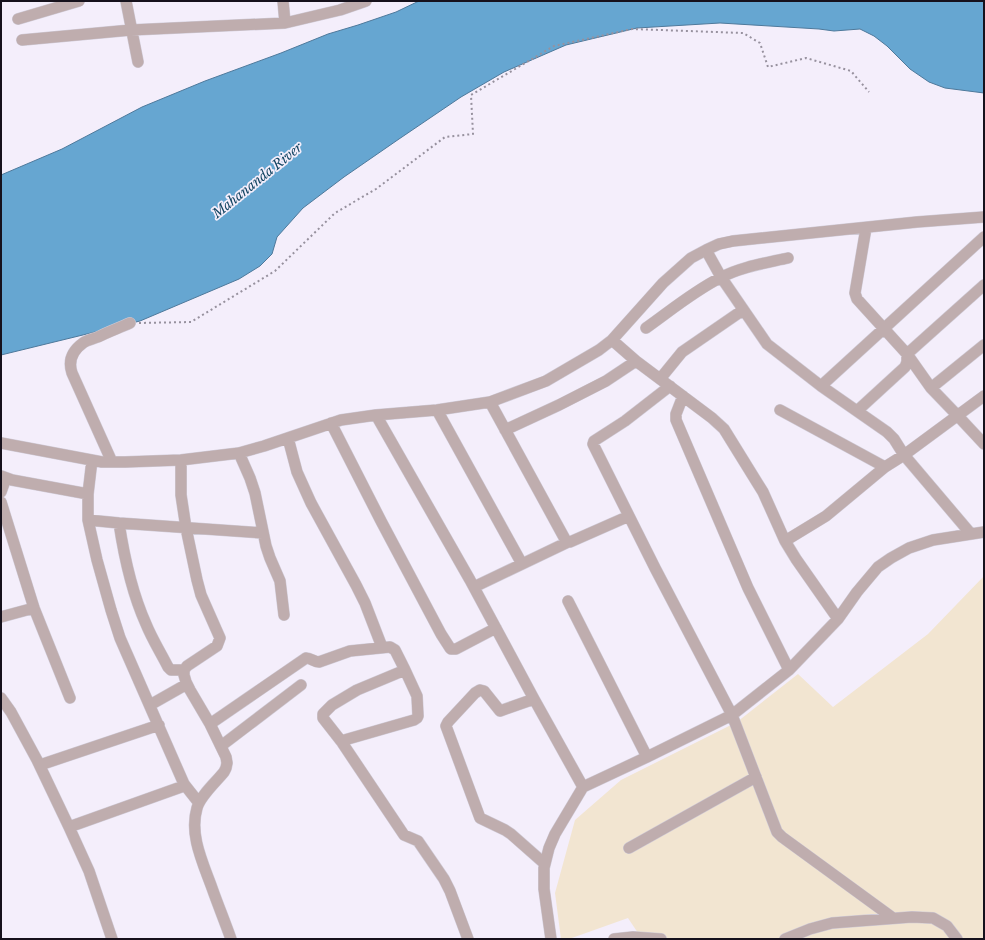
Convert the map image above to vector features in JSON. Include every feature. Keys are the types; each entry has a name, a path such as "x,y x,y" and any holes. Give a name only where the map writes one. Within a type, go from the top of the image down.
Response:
{"street":[{"path":"18,19 79,1"},
{"path":"126,1 138,62"},
{"path":"283,1 285,23"},
{"path":"22,40 132,30 285,23 340,10 366,1"},
{"path":"1,443 92,460 112,462 181,460 239,454 341,420 376,415 437,410 490,402 546,381 599,350 612,340 663,283 691,258 719,244 917,222 984,217"},
{"path":"866,228 855,293 857,298 907,354 931,388 984,444"},
{"path":"821,386 984,237"},
{"path":"706,250 721,277 767,344 821,386 891,435 904,455 971,534"},
{"path":"646,328 687,298 721,277 748,267 788,258"},
{"path":"857,411 905,367 907,362 907,354 984,285"},
{"path":"660,379 682,352 743,310"},
{"path":"112,462 72,373 70,361 83,343 130,323"},
{"path":"612,340 636,361 712,418 724,429 763,492 785,541 838,619"},
{"path":"931,388 984,345"},
{"path":"505,430 560,405 606,381 636,361"},
{"path":"670,386 592,443 732,715 775,828 780,835 892,918"},
{"path":"683,396 676,414 676,420 748,588 789,670"},
{"path":"785,541 826,516 885,467 904,455 984,396"},
{"path":"490,402 564,539 568,542"},
{"path":"437,410 522,564"},
{"path":"780,410 885,467"},
{"path":"376,415 474,587 583,787"},
{"path":"331,423 381,521 441,634 450,648 456,649 496,628"},
{"path":"288,438 297,472 311,503 365,603 382,648"},
{"path":"239,454 255,493 266,546 280,581 284,615"},
{"path":"92,460 88,494 88,520 97,560 120,638 184,784 199,803"},
{"path":"181,460 181,495 197,580 201,595 220,638 217,646 187,666 184,670 184,674 190,690 221,746 227,763 224,772 203,796 197,807 195,820 196,840 200,857 231,939"},
{"path":"1,492 3,477 88,494"},
{"path":"1,502 34,608 70,698"},
{"path":"474,587 568,542 629,516"},
{"path":"88,520 263,533"},
{"path":"119,523 133,588 146,624 168,668 172,670 184,670"},
{"path":"551,939 544,889 544,868 549,848 555,834 583,787 732,715 789,670 838,619 857,592 878,567 891,558 910,548 933,540 984,532"},
{"path":"568,601 647,757"},
{"path":"1,617 34,608"},
{"path":"210,724 306,658 319,662 350,651 390,647 393,648 417,696 417,718 341,741"},
{"path":"405,670 357,690 332,705 324,714 324,718 325,722 341,741 404,835 418,841 444,879 468,939"},
{"path":"150,705 188,684"},
{"path":"221,746 301,685"},
{"path":"534,699 500,711 484,691 480,690 475,693 446,726 480,818 508,831 545,864"},
{"path":"1,698 11,712 40,765 69,827 89,871 112,939"},
{"path":"40,765 159,724"},
{"path":"629,848 756,777"},
{"path":"69,827 182,787 184,784"},
{"path":"785,939 810,929 832,923 912,917 933,918 947,926 957,939"},
{"path":"614,939 633,937 661,939"}],"path":[{"path":"130,323 191,322 275,271 335,213 376,189 445,137 473,134 471,95 554,46 632,29 744,33 760,42 768,67 806,58 851,71 869,92"}],"shaded area":[{"path":"984,576 984,939 642,939 628,918 569,939 561,939 555,893 575,820 621,780 737,722 798,674 833,707 928,634"}],"water":[{"name":"Mahananda River","path":"419,1 984,1 984,93 945,88 929,82 910,69 887,46 874,36 860,29 834,31 720,23 637,28 566,45 504,72 461,97 344,177 303,208 277,237 272,254 260,266 239,279 140,321 1,355 1,175 62,149 142,107 328,34 396,12"}]}
